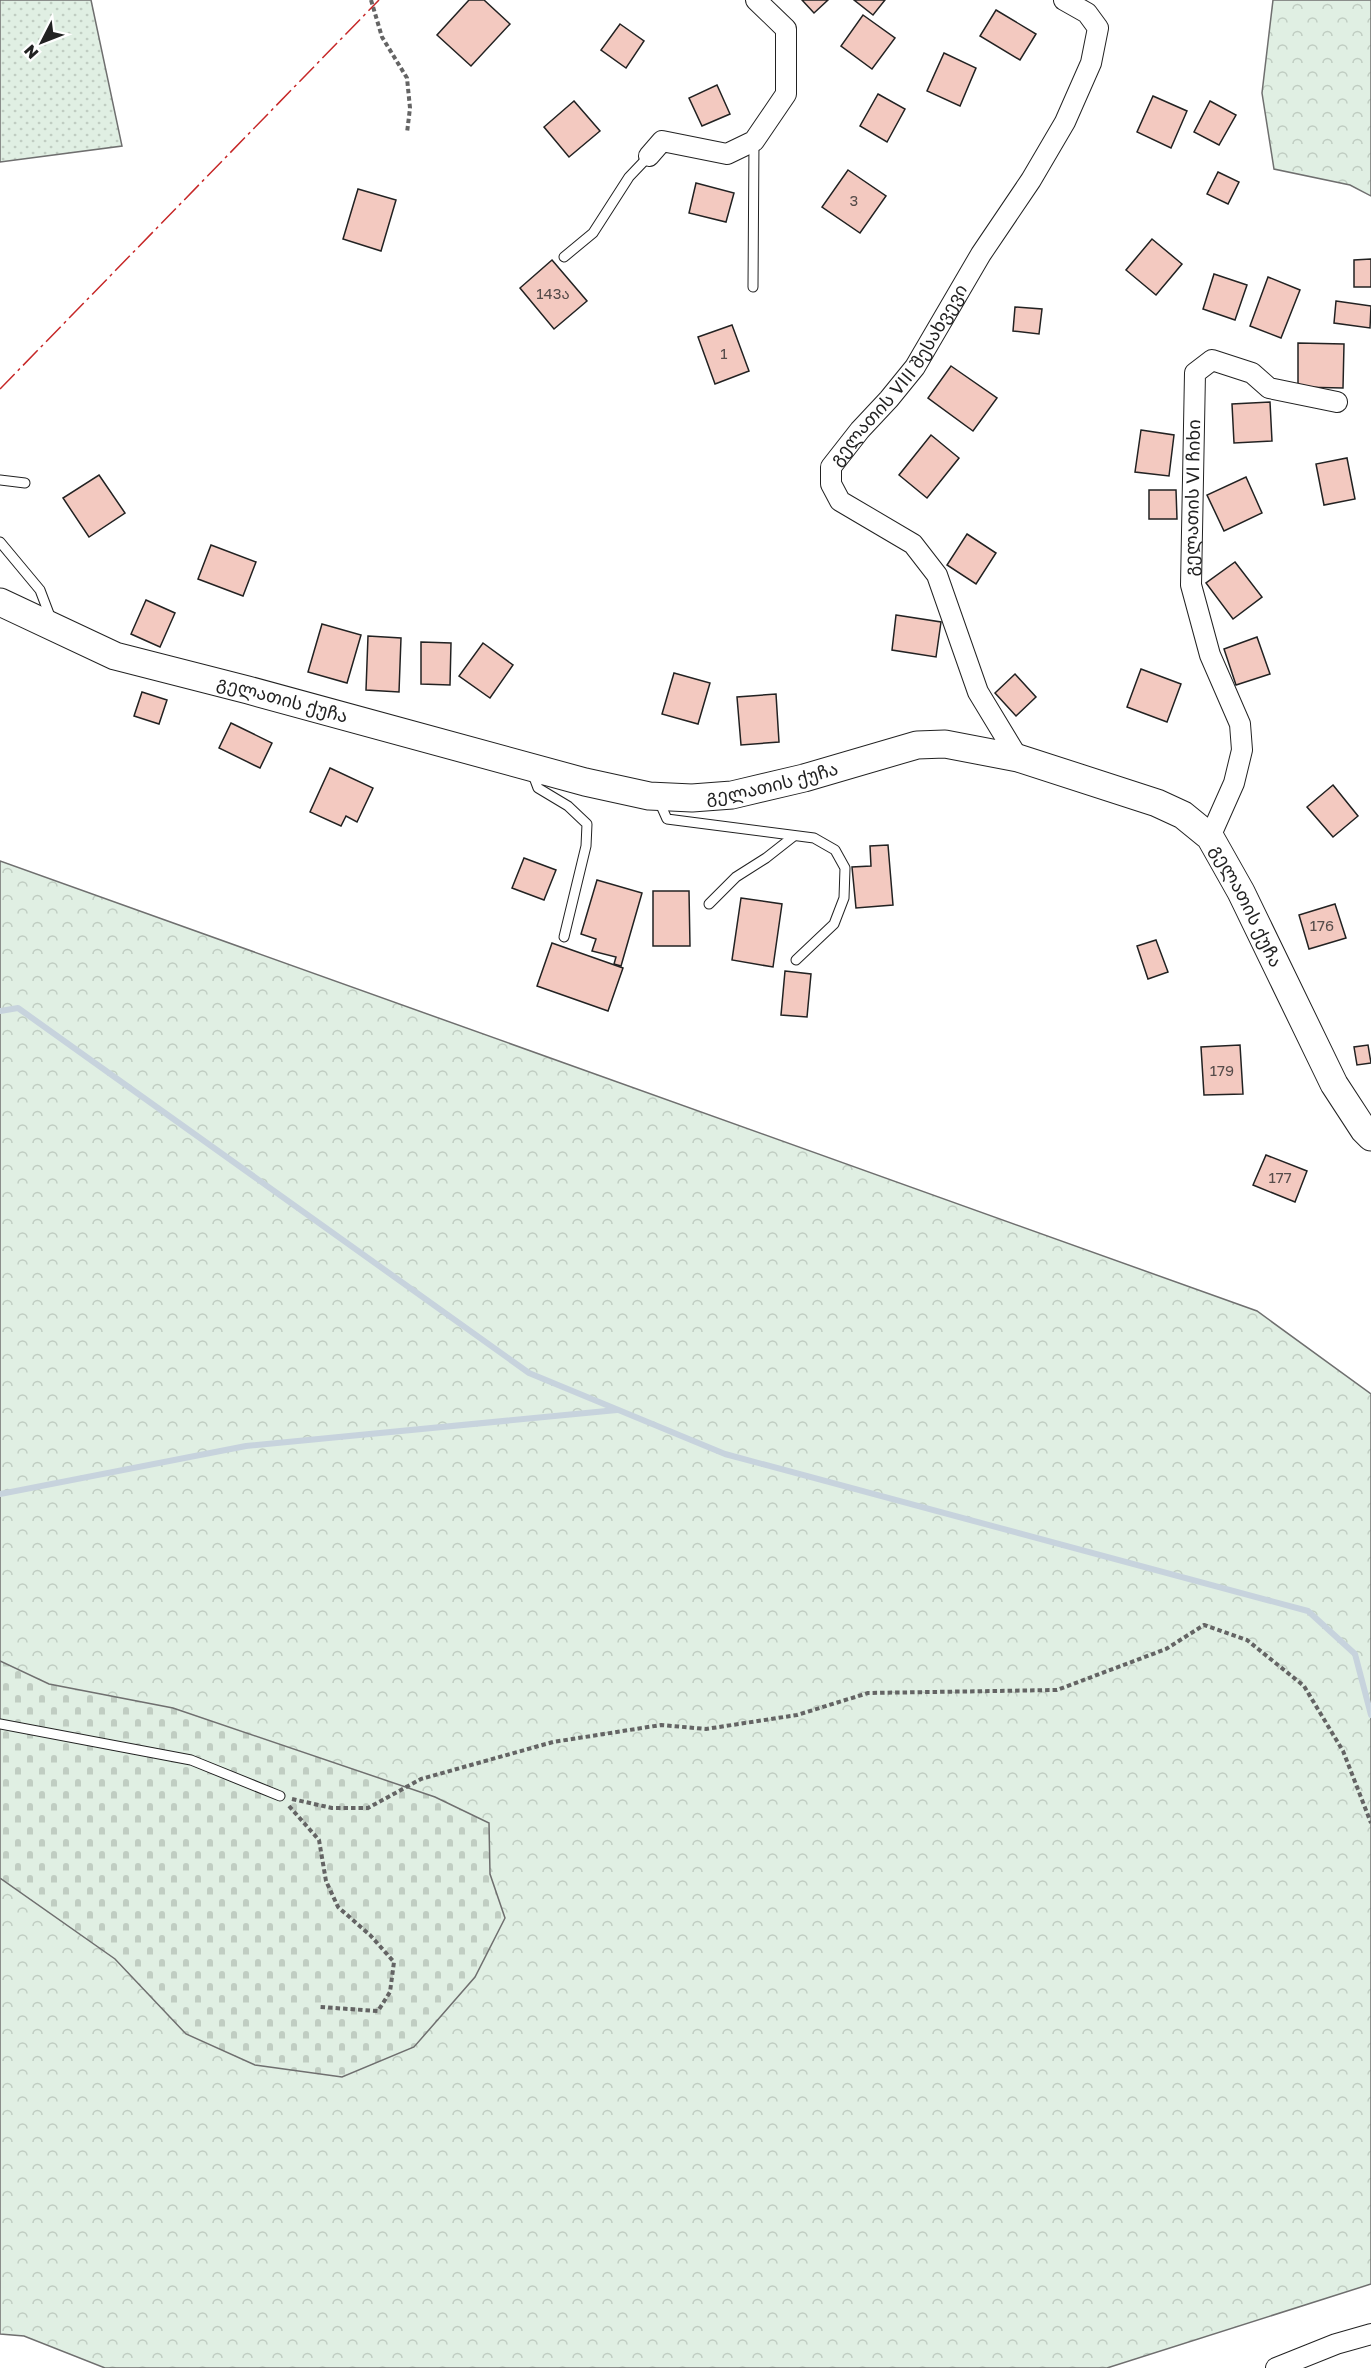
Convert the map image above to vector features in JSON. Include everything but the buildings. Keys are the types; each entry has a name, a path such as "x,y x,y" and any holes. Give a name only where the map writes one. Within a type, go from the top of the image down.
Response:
{"main road":[{"name":"გელათის ქუჩა","path":"0,602 115,656 260,693 585,782 657,796 692,798 732,795 804,778 917,745 945,744 1018,758 1157,803 1183,815 1210,837 1241,892 1334,1084 1371,1137"}],"street":[{"path":"649,156 662,141 727,154 754,141 786,94 786,28 756,0"},
{"name":"გელათის VIII შესახვევი","path":"1018,758 978,692 937,575 914,544 840,501 831,484 831,467 860,430 915,368 981,254 1031,180 1065,122 1091,63 1098,28 1087,13 1064,0"},
{"name":"გელათის VI ჩიხი","path":"1210,837 1234,783 1242,750 1240,724 1210,655 1191,585 1195,373 1212,360 1252,373 1269,388 1337,402"},
{"path":"1276,2368 1336,2344 1371,2334"}],"lane":[{"path":"753,287 754,141"},
{"path":"564,257 593,233 628,177 649,156"},
{"path":"0,480 25,483"},
{"path":"0,542 40,590 53,627"},
{"path":"530,767 538,789 568,806 587,824 586,846 564,937"},
{"path":"657,796 667,819 814,838 835,850 844,868 844,897 834,924 796,960"},
{"path":"709,904 736,877 766,858 794,836"},
{"path":"0,1724 191,1760 280,1796"}],"path":[{"path":"371,0 382,37 407,78 410,108 407,133"},
{"path":"280,1796 332,1808 368,1808 421,1779 553,1742 662,1725 706,1729 796,1715 868,1693 1057,1690 1166,1649 1204,1624 1247,1640 1304,1686 1343,1751 1371,1823"},
{"path":"280,1796 319,1840 326,1881 338,1907 370,1935 394,1962 390,1992 378,2011 320,2007"}],"green space":[{"path":"0,0 91,0 122,146 0,162"},
{"path":"1273,0 1371,0 1371,196 1350,185 1274,169 1262,93"},
{"path":"0,861 1257,1311 1371,1394 1371,2284 1107,2368 105,2368 24,2336 0,2334"},
{"path":"0,1661 49,1684 173,1708 435,1797 489,1823 490,1874 505,1918 475,1977 414,2047 342,2077 255,2065 186,2034 115,1959 0,1878"}],"waterway":[{"path":"0,1011 18,1008 529,1373 725,1454 1308,1611 1355,1654 1371,1715"},
{"path":"0,1494 246,1446 617,1410"}],"power":[{"path":"0,389 379,0"}]}
